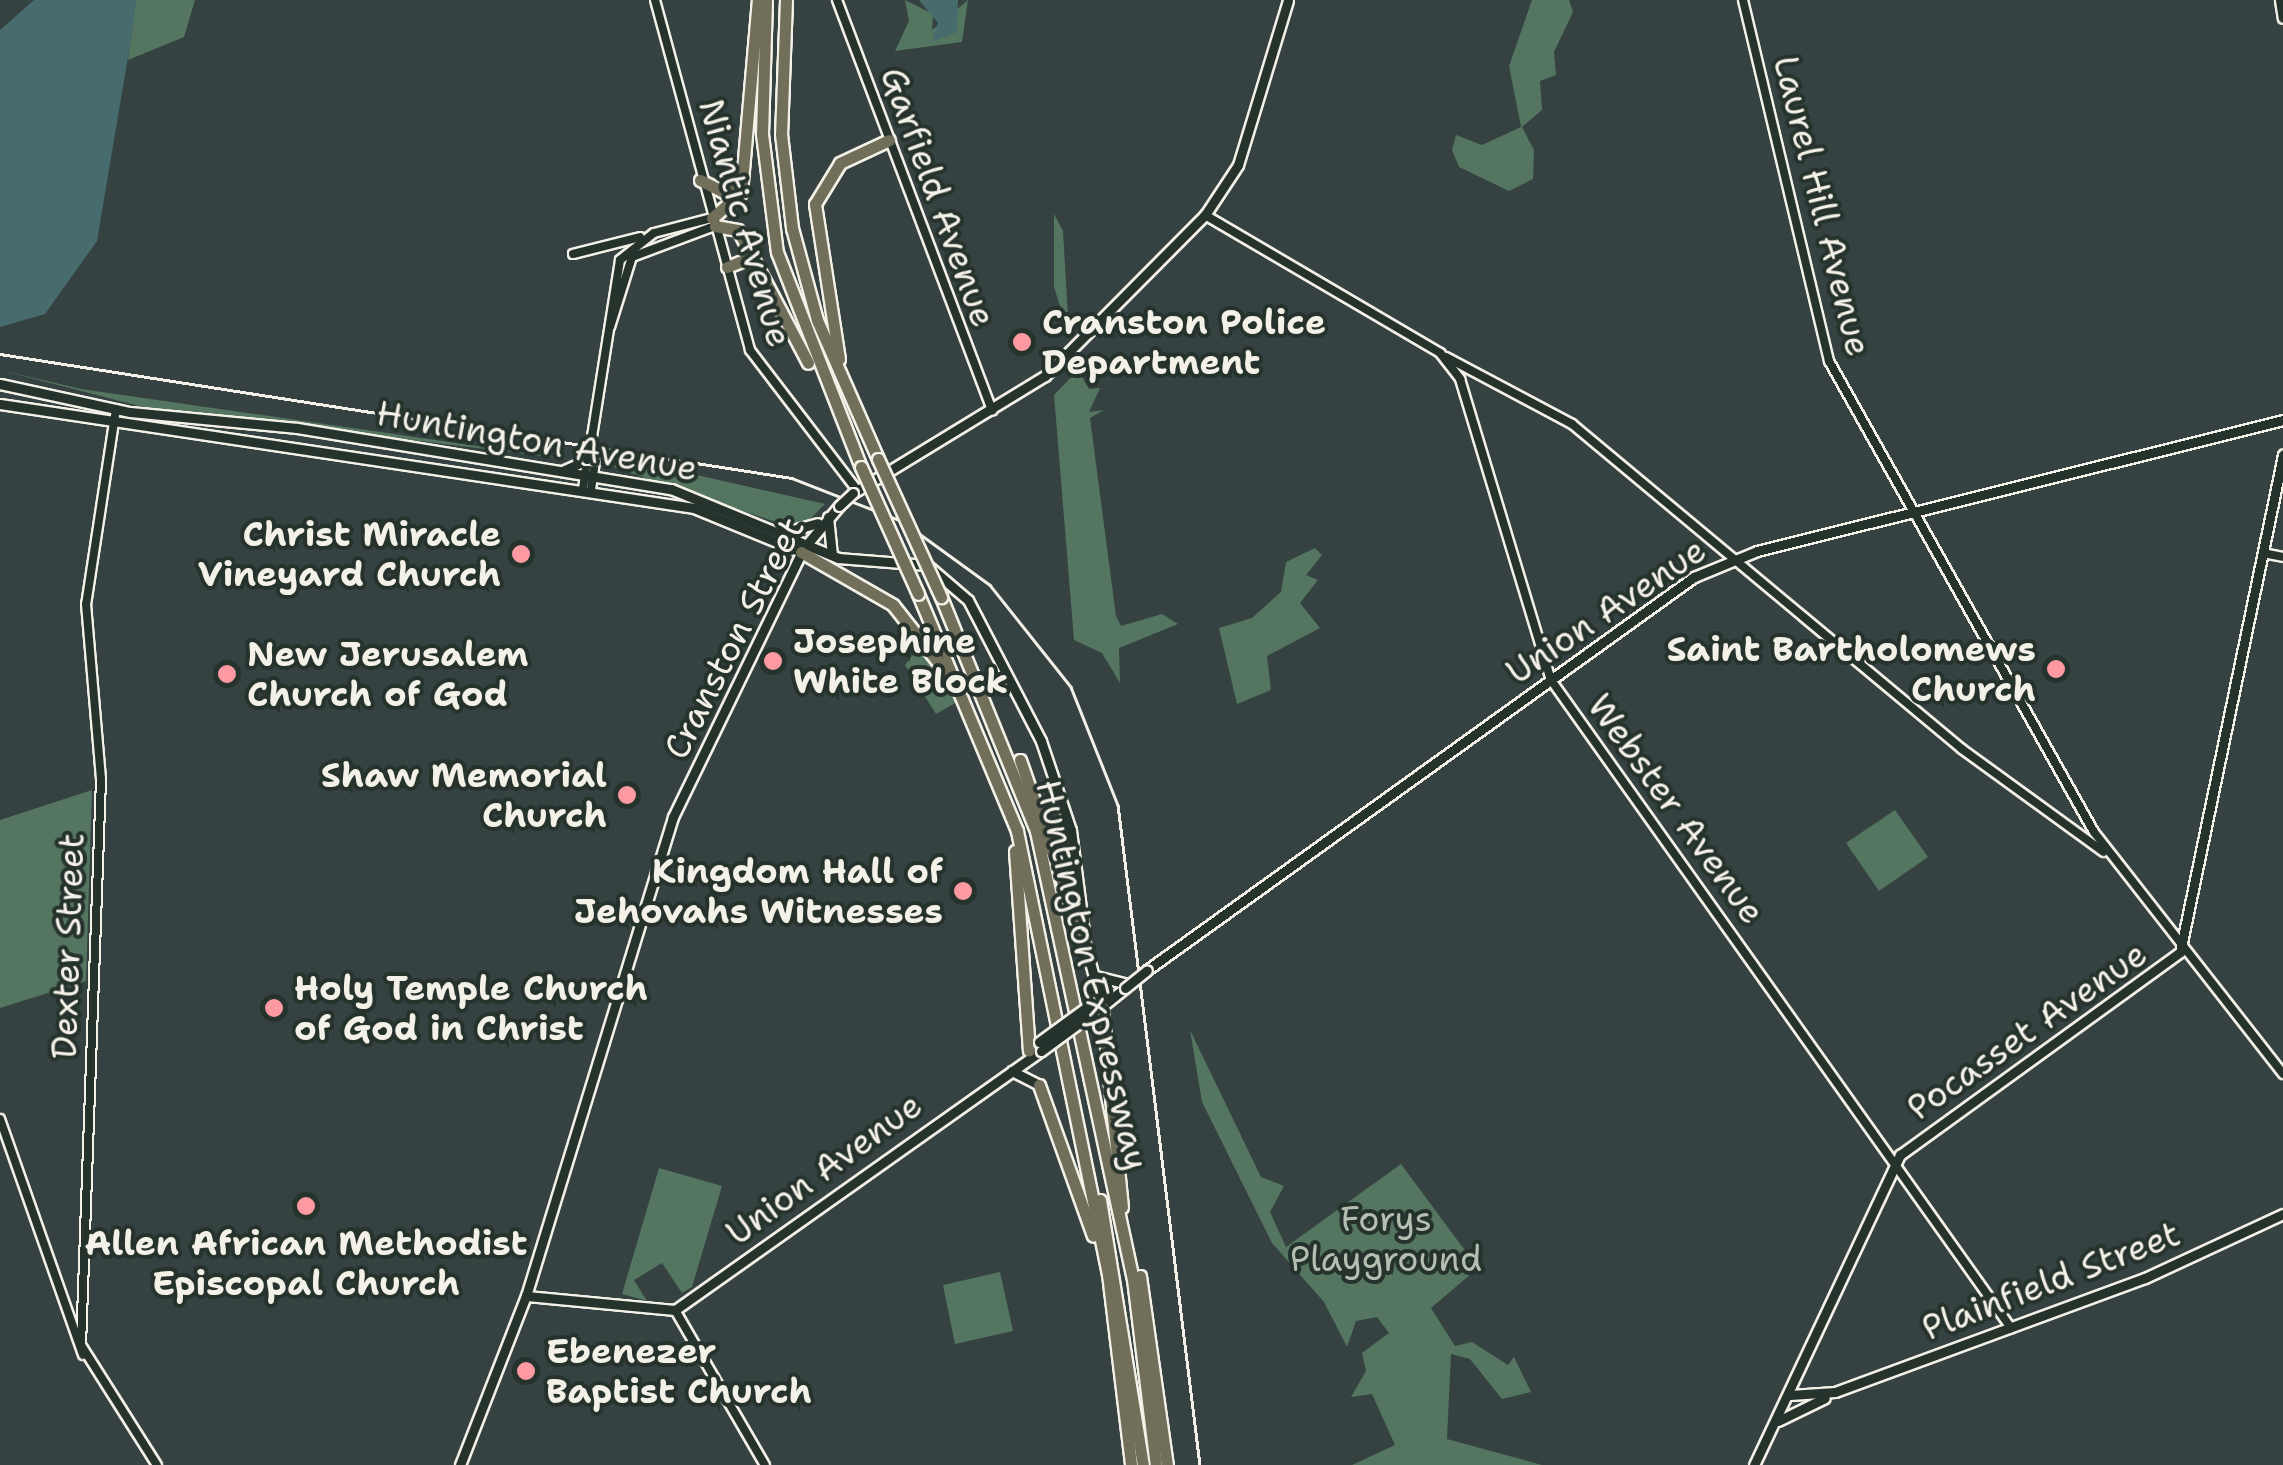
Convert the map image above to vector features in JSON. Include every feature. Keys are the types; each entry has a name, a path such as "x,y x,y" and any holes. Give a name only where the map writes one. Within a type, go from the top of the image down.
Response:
{"highway":[{"path":"713,222 737,203 758,0"},
{"name":"Huntington Expressway","path":"766,0 768,205 822,383 1002,785 1080,1134 1112,1298 1131,1465"},
{"name":"Huntington Expressway","path":"786,0 781,134 792,228 817,320 966,654 1036,831 1124,1237 1156,1465"},
{"path":"864,429 834,342 813,216 835,168 889,140"},
{"path":"700,180 729,190 742,152"},
{"path":"713,222 734,226 822,383"},
{"path":"727,267 752,257"},
{"path":"804,548 861,581 911,623 984,740"},
{"path":"966,654 1040,804 1086,949"},
{"path":"1002,785 1035,1050"},
{"path":"1097,1006 1124,1237 1153,1342 1167,1465"},
{"path":"1039,1084 1112,1298"},
{"path":"1080,1134 1122,1293 1143,1465"},
{"path":"1123,1465 1125,1404"}],"main road":[{"name":"Cranston Street","path":"460,1465 526,1296 673,817 804,548 828,516 855,492 1045,376 1205,215 1238,165 1288,0"},
{"path":"2280,0 2283,18"},
{"name":"Huntington Avenue","path":"0,384 116,410 298,428 695,496 780,531 804,548"},
{"name":"Huntington Avenue","path":"0,404 587,489 711,512 834,556 922,563 968,600 1054,773 1097,1006"},
{"name":"Union Avenue","path":"675,1310 1551,680 1732,559 2283,420"},
{"name":"Pocasset Avenue","path":"1790,1395 1894,1167 2183,946 2283,455"},
{"path":"561,472 591,460"},
{"path":"780,531 828,516 834,556"},
{"path":"1092,970 1106,984 1125,986"},
{"path":"1035,1050 1039,1084"},
{"path":"1004,1073 1022,1072 1039,1084"},
{"name":"Plainfield Street","path":"1778,1420 1835,1392 2011,1328 2283,1214"},
{"path":"526,1296 675,1310"},
{"name":"Plainfield Street","path":"1790,1395 1835,1392"},
{"path":"1754,1465 1790,1395"}],"street":[{"name":"Niantic Avenue","path":"654,0 700,180 755,362 855,492"},
{"name":"Garfield Avenue","path":"836,0 992,410"},
{"name":"Laurel Hill Avenue","path":"1742,0 1828,361 2112,857 2283,1074"},
{"name":"Webster Avenue","path":"1205,215 1440,354 1460,379 1551,680 2011,1328"},
{"path":"573,254 713,222"},
{"path":"587,489 615,269 658,236"},
{"path":"607,336 625,266 658,236"},
{"path":"1440,354 1572,424 1981,764 2112,857"},
{"name":"Dexter Street","path":"83,1356 102,780 86,604 116,410"},
{"path":"2263,553 2283,557"},
{"path":"2168,926 2190,920"},
{"path":"0,1119 83,1356 157,1465"},
{"path":"675,1310 765,1465"}],"green space":[{"path":"136,0 195,0 184,37 128,60"},
{"path":"905,0 933,14 932,30 968,0 962,42 895,51 909,21"},
{"path":"1532,0 1569,0 1573,12 1554,52 1556,75 1540,81 1542,110 1522,127 1534,150 1533,179 1509,191 1459,167 1452,150 1456,135 1482,145 1521,127 1509,66"},
{"path":"1054,214 1063,231 1069,334 1054,287"},
{"path":"0,370 81,389 575,460 147,408"},
{"path":"1078,370 1089,389 1100,388 1089,412 1104,410 1090,418 1116,616 1121,626 1162,614 1178,624 1119,648 1120,683 1102,653 1074,640 1054,395"},
{"path":"604,464 697,475 825,504 806,523 785,525"},
{"path":"1315,548 1322,555 1306,575 1318,580 1300,603 1320,628 1267,656 1271,690 1237,704 1219,628 1252,618 1281,592 1286,562"},
{"path":"925,639 964,698 936,714 905,665"},
{"path":"92,790 86,981 0,1008 0,820"},
{"path":"1895,810 1928,857 1879,891 1846,843"},
{"name":"Forys Playground","path":"1190,1030 1261,1177 1284,1186 1270,1212 1286,1247 1401,1164 1478,1268 1431,1308 1455,1346 1472,1342 1508,1365 1514,1357 1531,1392 1502,1399 1470,1359 1451,1354 1447,1439 1542,1465 1352,1465 1395,1445 1372,1394 1351,1397 1366,1371 1362,1353 1389,1333 1377,1317 1356,1321 1347,1347 1324,1302 1272,1243 1202,1102"},
{"path":"659,1168 722,1186 692,1287 682,1293 662,1263 634,1280 647,1301 622,1294"},
{"path":"1000,1272 1013,1331 955,1344 943,1285"}],"water":[{"path":"34,0 136,0 97,241 45,314 0,327 0,30"},
{"path":"919,0 958,0 957,32 932,42 938,23"}],"railway":[{"path":"0,354 792,478 902,521 990,585 1071,687 1118,805 1200,1465"}],"place":[{"name":"Cranston Police Department","path":"1022,342"},
{"name":"Christ Miracle Vineyard Church","path":"521,554"},
{"name":"Josephine White Block","path":"773,661"},
{"name":"Saint Bartholomews Church","path":"2056,669"},
{"name":"New Jerusalem Church of God","path":"227,674"},
{"name":"Shaw Memorial Church","path":"627,795"},
{"name":"Kingdom Hall of Jehovahs Witnesses","path":"963,891"},
{"name":"Holy Temple Church of God in Christ","path":"274,1008"},
{"name":"Allen African Methodist Episcopal Church","path":"306,1206"},
{"name":"Ebenezer Baptist Church","path":"526,1371"}]}
